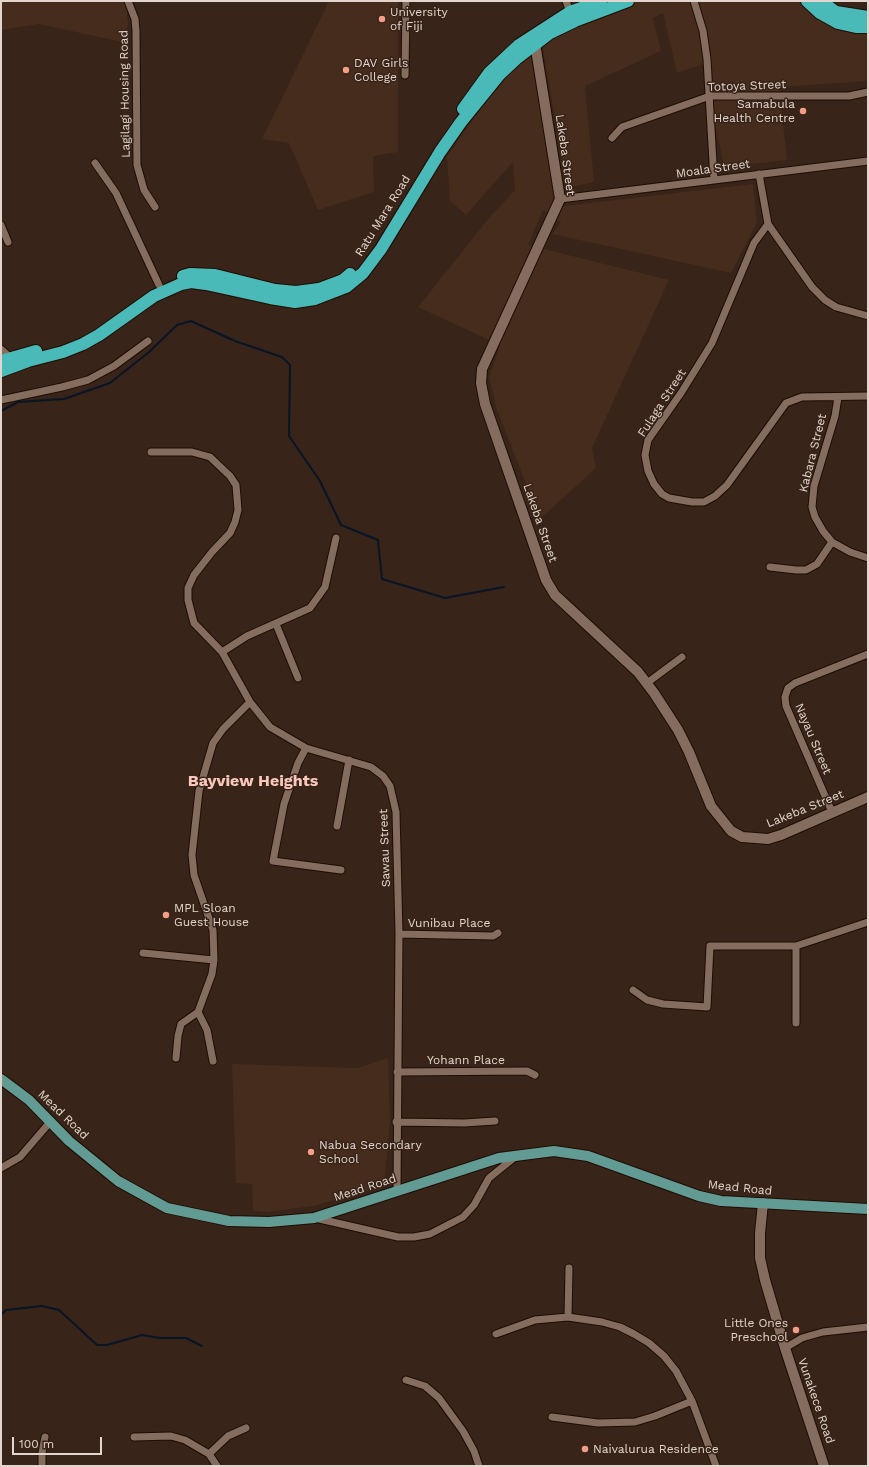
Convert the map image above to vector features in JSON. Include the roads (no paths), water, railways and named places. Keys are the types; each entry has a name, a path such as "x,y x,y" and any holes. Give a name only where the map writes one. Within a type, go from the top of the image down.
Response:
{"highway":[{"name":"Ratu Mara Road","path":"6,360 55,346 79,337 100,325 159,285 175,277 190,274 229,278 275,290 296,292 319,289 343,280 372,250 423,163 481,83 497,65 535,39 601,1"},
{"name":"Ratu Mara Road","path":"572,17 628,1"},
{"path":"808,1 820,13 838,22 856,27 868,27"},
{"path":"821,1 836,12 868,17"},
{"name":"Ratu Mara Road","path":"1,371 82,344 99,335 159,293 181,284 206,284 295,302 320,298 346,287 363,273 381,249 428,170 472,108 500,74 535,39"}],"main road":[{"name":"Lakeba Street","path":"535,39 560,199 482,369 481,383 485,404 546,580 555,595 638,672 647,684 678,730 689,752 711,806 731,831 742,837 768,839 781,835 868,797"},
{"name":"Mead Road","path":"1,1079 29,1100 69,1141 106,1173 142,1196 167,1208 204,1217 245,1222 269,1222 314,1218 498,1158 554,1151 588,1156 699,1196 721,1201 868,1209"},
{"name":"Vunakece Road","path":"763,1203 760,1233 760,1258 769,1298 824,1466"}],"street":[{"name":"Lagilagi Housing Road","path":"128,1 135,19 136,31 137,165 144,190 155,207"},
{"path":"405,75 406,1"},
{"path":"566,1 572,17"},
{"path":"694,1 703,31 710,96 714,180"},
{"name":"Totoya Street","path":"612,138 622,128 710,96 849,96 868,92"},
{"name":"Moala Street","path":"560,199 868,161"},
{"path":"95,163 116,194 159,285"},
{"path":"759,174 768,224 812,287 825,300 836,307 868,316"},
{"name":"Fulaga Street","path":"768,224 754,243 712,343 681,393 648,440 645,455 648,470 654,484 662,494 669,498 692,502 704,502 715,496 727,485 786,403 802,397 868,396"},
{"path":"1,225 8,242"},
{"path":"1,400 69,386 88,380 114,366 148,341"},
{"path":"1,349 6,360"},
{"name":"Kabara Street","path":"838,397 813,494 812,507 815,518 832,542 850,552 868,558"},
{"name":"Sawau Street","path":"151,452 192,452 210,457 230,476 236,485 238,510 230,533 202,564 188,588 189,607 194,623 222,652 250,702 270,727 306,748 371,766 383,776 390,786 396,812 399,934 396,1122 397,1191"},
{"path":"222,652 247,636 310,608 325,587 336,538"},
{"path":"770,567 806,570 817,564 832,542"},
{"path":"276,624 298,678"},
{"name":"Nayau Street","path":"832,812 786,706 785,697 788,688 795,683 868,654"},
{"path":"647,684 682,657"},
{"path":"176,1058 178,1036 181,1024 198,1012 212,974 214,960 213,930 194,875 192,856 199,790 214,743 223,729 250,702"},
{"path":"306,748 298,763 284,804 273,861 341,870"},
{"path":"337,826 349,760"},
{"path":"633,990 647,1000 655,1002 707,1007 710,946 796,946 868,922"},
{"name":"Vunibau Place","path":"399,934 493,936 498,932"},
{"path":"796,946 796,1023"},
{"path":"143,953 214,960"},
{"path":"198,1012 207,1030 213,1061"},
{"name":"Yohann Place","path":"397,1072 526,1071 535,1075"},
{"path":"1,1168 20,1157 51,1121"},
{"path":"396,1122 464,1123 495,1121"},
{"path":"314,1218 398,1237 414,1237 430,1234 463,1217 474,1205 488,1178 517,1156"},
{"path":"568,1317 569,1268"},
{"path":"496,1334 535,1320 568,1317 602,1322 620,1327 649,1343 664,1356 676,1371 692,1401 716,1466"},
{"path":"785,1348 802,1338 822,1332 868,1327"},
{"path":"406,1380 425,1386 439,1398 463,1431 474,1451 479,1466"},
{"path":"552,1417 598,1423 635,1422 655,1416 692,1401"},
{"path":"209,1454 228,1436 246,1428"},
{"path":"134,1437 171,1436 185,1440 209,1454 216,1466"},
{"path":"42,1466 42,1453 45,1438"}],"waterway":[{"path":"1,411 18,402 64,399 110,383 149,352 177,325 191,321 235,341 282,357 290,365 289,436 320,481 341,525 378,540 382,579 445,598 504,587"},
{"path":"1,1315 6,1310 42,1306 59,1310 97,1345 107,1345 142,1335 160,1338 186,1338 202,1346"}],"place":[{"name":"University of Fiji","path":"382,19"},
{"name":"DAV Girls College","path":"346,70"},
{"name":"Samabula Health Centre","path":"803,111"},
{"name":"MPL Sloan Guest House","path":"166,915"},
{"name":"Nabua Secondary School","path":"311,1152"},
{"name":"Little Ones Preschool","path":"796,1330"},
{"name":"Naivalurua Residence","path":"585,1449"}],"district":[{"name":"Bayview Heights","path":"253,781"}]}
